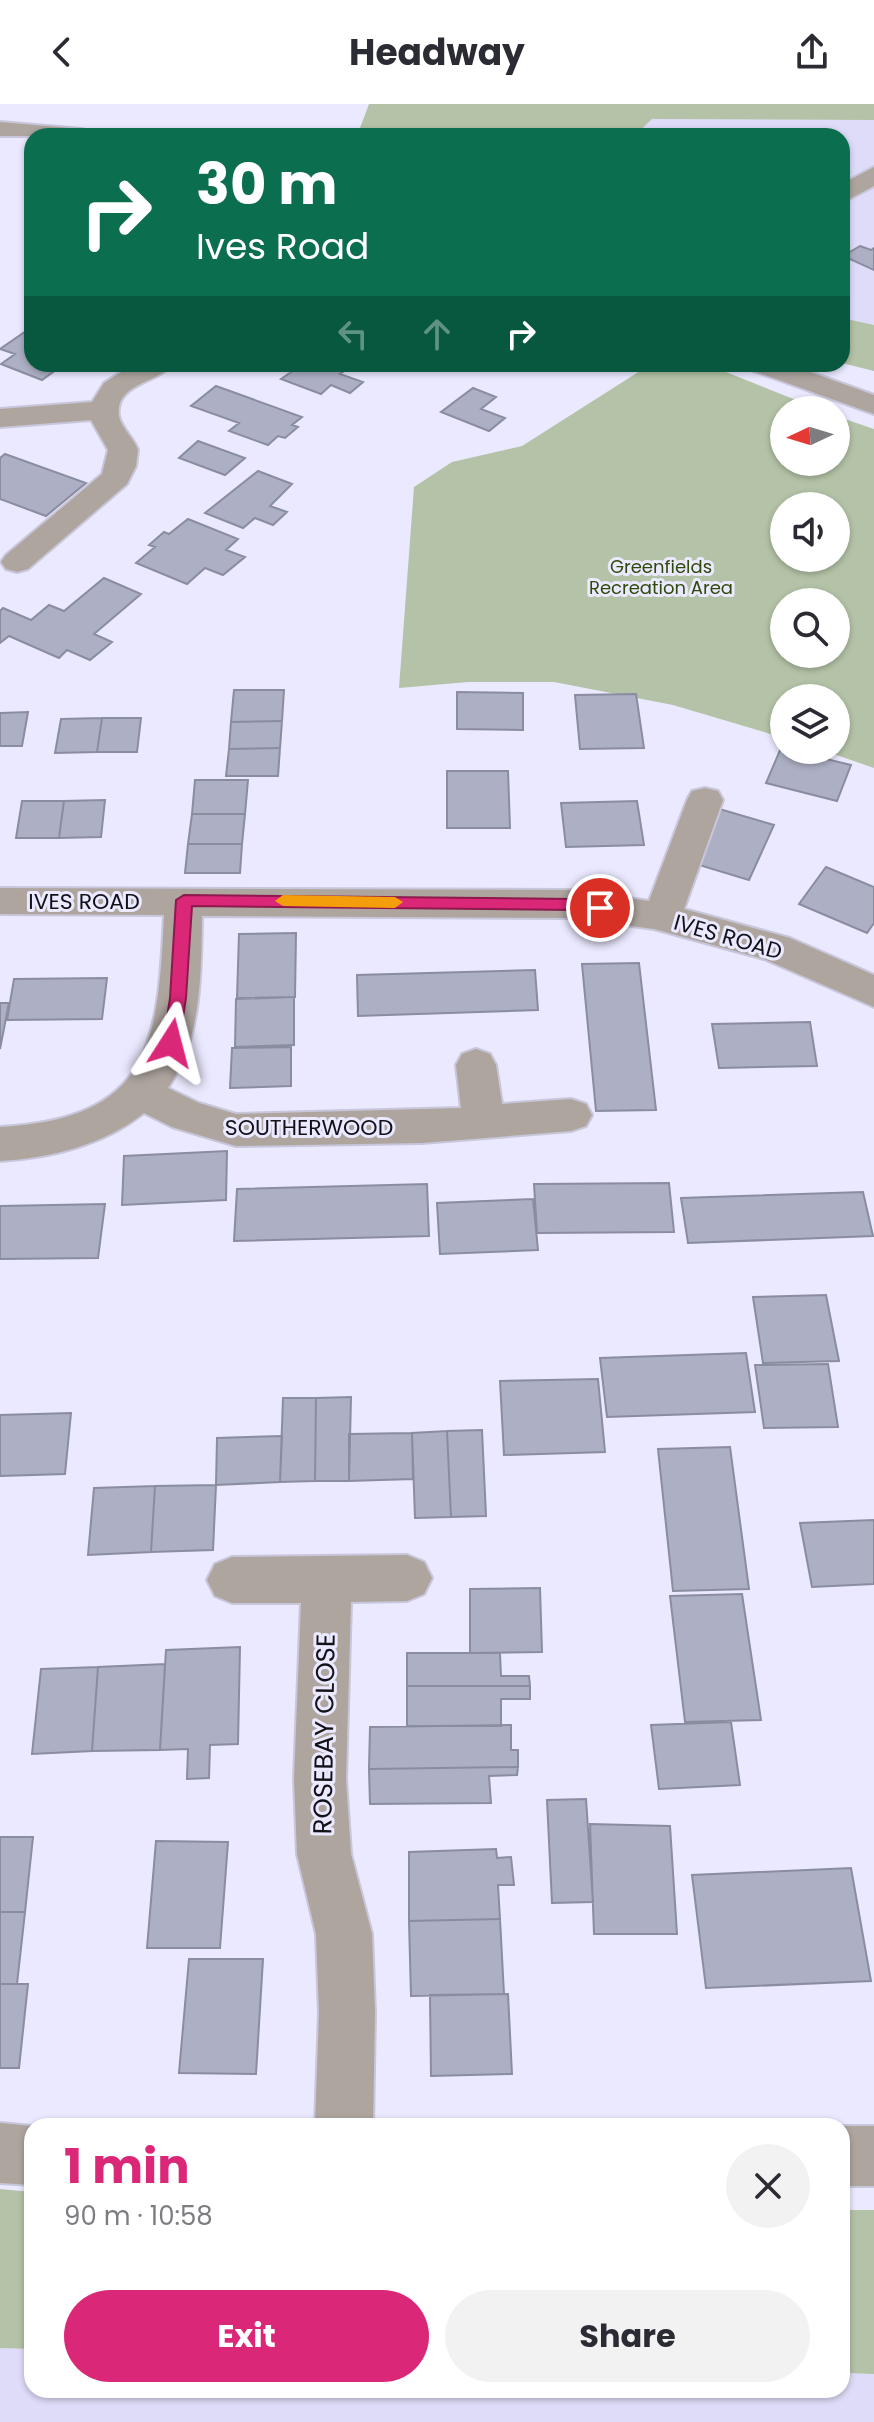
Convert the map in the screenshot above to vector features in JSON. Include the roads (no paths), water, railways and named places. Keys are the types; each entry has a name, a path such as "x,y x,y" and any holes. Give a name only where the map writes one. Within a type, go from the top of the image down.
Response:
{"street":[{"path":"0,129 24,130"},
{"path":"850,190 874,175"},
{"path":"17,562 116,478 124,462 124,449 108,426 104,410 113,388 143,372"},
{"path":"783,372 874,405"},
{"path":"0,418 104,410"},
{"path":"56,530 89,541"},
{"path":"662,917 705,800"},
{"path":"0,1144 63,1135 107,1118 141,1093 158,1072 171,1043 178,998 184,900"},
{"name":"IVES ROAD","path":"0,901 573,904 662,917 776,948 874,992"},
{"path":"476,1065 484,1122"},
{"name":"SOUTHERWOOD","path":"141,1093 187,1116 236,1130 422,1127 571,1115"},
{"path":"232,1580 407,1578"},
{"name":"ROSEBAY CLOSE","path":"327,1580 320,1779 324,1854 344,1934 347,2013 344,2118"},
{"path":"0,2153 24,2154"},
{"path":"850,2156 874,2156"}],"park label":[{"name":"Greenfields Recreation Area","path":"661,576"}]}
